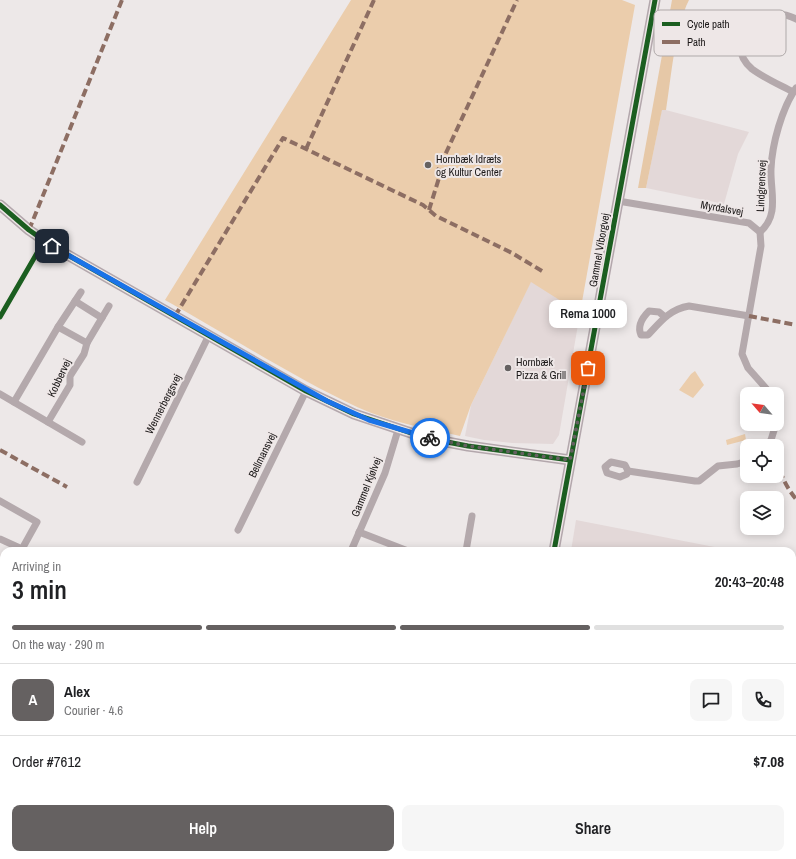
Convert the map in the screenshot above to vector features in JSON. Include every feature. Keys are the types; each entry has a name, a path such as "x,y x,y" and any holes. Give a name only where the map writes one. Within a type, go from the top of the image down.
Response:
{"street":[{"name":"Gammel Viborgvej","path":"555,547 655,0"},
{"name":"Lindgrensvej","path":"768,10 778,10"},
{"name":"Lindgrensvej","path":"786,12 790,13 796,19"},
{"name":"Lindgrensvej","path":"743,56 752,68 794,90 776,132 771,168 772,213 768,223 760,232"},
{"name":"Myrdalsvej","path":"618,201 749,223 760,232"},
{"path":"0,205 44,241 306,391 354,414 398,430 468,446 570,460"},
{"path":"760,232 761,246 742,351 743,358 748,368 765,387"},
{"path":"0,317 44,241"},
{"path":"14,402 58,327 81,292"},
{"path":"75,302 102,318"},
{"name":"Kobbervej","path":"48,422 70,385 70,376 84,354 87,343 109,306"},
{"path":"665,317 679,308 689,306 749,316"},
{"path":"58,327 87,343"},
{"name":"Wennerbergsvej","path":"136,482 210,336"},
{"name":"Bellmansvej","path":"238,530 306,391"},
{"path":"0,394 82,442"},
{"name":"Gammel Kjølvej","path":"353,547 385,473 398,430"},
{"path":"628,471 695,482 699,481 718,466 740,463"},
{"path":"0,501 37,522 23,547"},
{"path":"467,547 472,516"},
{"path":"359,532 398,547"},
{"path":"0,539 18,547"}],"shaded area":[{"name":"Hornbæk Idræts og Kultur Center","path":"351,0 622,0 635,5 580,313 531,282 471,405 460,436 395,421 357,407 285,369 165,300"},
{"path":"672,0 689,0 684,10 670,10"},
{"path":"662,56 674,56 666,110 662,110 646,188 638,188"},
{"path":"662,109 749,132 738,154 724,204 646,188"},
{"path":"531,281 580,313 559,435 553,444 512,443 465,436 471,405"},
{"path":"695,371 704,385 693,398 679,390"},
{"path":"745,434 746,439 740,439 740,442 727,445 726,440"},
{"path":"576,520 714,547 572,547"}],"marked path":[{"path":"29,230 122,0"},
{"path":"306,149 374,0"},
{"path":"429,210 439,178 438,170 517,0"},
{"path":"175,316 283,138 423,205 436,216 512,253 542,271"},
{"path":"749,316 796,325"},
{"path":"0,450 67,487"},
{"path":"784,480 796,499"}],"cycle path":[{"path":"555,547 655,0"},
{"path":"0,205 29,230 52,246 306,391 354,414 426,438 468,446 570,460"},
{"path":"0,317 44,241"}],"way so far":[{"path":"430,438 468,446 570,460 588,368"}],"place":[{"name":"Hornbæk Idræts og Kultur Center","path":"428,165"},
{"name":"Hornbæk Pizza & Grill","path":"508,368"},
{"name":"Rema 1000","path":"588,368"}],"route":[{"path":"52,246 306,391 337,407 398,430 430,438"}]}
